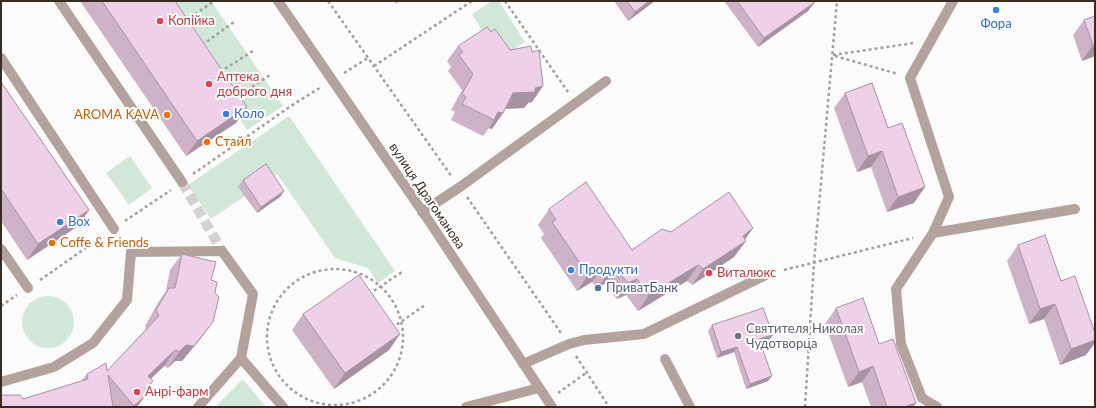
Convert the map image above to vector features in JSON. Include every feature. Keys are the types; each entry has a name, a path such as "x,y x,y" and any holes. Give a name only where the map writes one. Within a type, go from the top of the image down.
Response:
{"street":[{"path":"59,1 182,182"},
{"name":"вулиця Драгоманова","path":"278,1 550,403"},
{"path":"937,407 922,398 901,344 896,289 933,233 949,197 910,78 953,1"},
{"path":"1,58 114,229"},
{"path":"422,212 460,188 575,102 606,81"},
{"path":"933,233 1075,208"},
{"path":"1,249 28,288"},
{"path":"1,382 54,367 93,343 127,300 132,252 222,251 253,294 241,358 198,407"},
{"path":"523,364 569,344 584,340 644,334 770,273"},
{"path":"241,358 283,407"},
{"path":"665,359 690,407"},
{"path":"466,407 539,388"}],"path":[{"path":"180,25 214,1"},
{"path":"328,1 569,344 609,407"},
{"path":"374,66 472,1"},
{"path":"505,1 575,102"},
{"path":"805,407 814,262 837,1"},
{"path":"196,49 234,22"},
{"path":"833,55 930,40"},
{"path":"215,75 253,51"},
{"path":"833,55 910,78"},
{"path":"230,102 270,75"},
{"path":"1,306 291,106"},
{"path":"770,273 933,233"},
{"path":"330,268 354,271 375,281 392,298 402,321 403,346 396,368 382,387 362,400 338,405 315,402 294,391 278,374 268,352 267,329 274,306 288,287 308,274 330,268"},
{"path":"365,297 402,272"},
{"path":"388,331 425,305"},
{"path":"550,403 586,373"}],"green space":[{"path":"160,1 211,1 283,106 247,130"},
{"path":"492,1 499,1 525,42 499,58 472,14"},
{"path":"289,116 395,271 378,283 368,268 335,258 277,174 211,219 188,185"},
{"path":"130,156 152,188 129,205 106,173"},
{"path":"43,296 53,296 67,303 74,317 74,327 67,341 53,348 43,348 33,344 26,337 22,327 22,317 26,307 33,300"},
{"path":"243,379 266,407 215,407"}],"building":[{"path":"102,1 175,1 247,107 197,141"},
{"path":"627,1 649,1 635,12"},
{"path":"737,1 814,1 815,2 764,38"},
{"path":"1095,16 1095,45 1093,45 1084,20"},
{"path":"487,27 491,32 495,29 510,50 531,46 532,52 539,50 543,86 535,88 535,92 513,93 503,113 498,112 494,120 462,104 466,97 462,94 473,74 459,55 463,52 458,46"},
{"path":"1,82 89,210 38,244 1,189"},
{"path":"872,83 888,128 902,123 925,187 898,197 882,151 868,156 845,93"},
{"path":"266,164 284,191 261,207 243,180"},
{"path":"586,182 632,250 662,229 671,232 729,192 753,228 743,236 746,241 703,269 698,265 649,295 637,279 628,283 615,268 608,273 603,267 588,275 552,222 556,220 549,209"},
{"path":"1045,235 1061,281 1075,276 1095,333 1095,340 1071,349 1055,304 1040,309 1018,245"},
{"path":"182,254 216,262 211,280 217,282 215,293 219,297 213,322 194,346 186,345 179,352 175,350 148,376 153,381 145,389 146,395 134,406 108,375 113,407 1,407 1,395 20,395 23,399 88,379 87,374 106,363 107,371 159,316 156,310 169,288 175,288"},
{"path":"359,275 400,334 345,373 303,314"},
{"path":"863,298 879,344 893,339 916,403 904,407 887,407 873,366 859,372 836,308"},
{"path":"763,308 773,335 759,339 772,376 750,384 737,347 721,352 712,325"}],"tunnel":[{"path":"182,182 222,251"}],"place":[{"name":"Фора","path":"996,10"},
{"name":"Копійка","path":"160,21"},
{"name":"Аптека доброго дня","path":"209,84"},
{"name":"Коло","path":"226,114"},
{"name":"AROMA KAVA","path":"167,115"},
{"name":"Стайл","path":"207,142"},
{"name":"Box","path":"60,222"},
{"name":"Coffe & Friends","path":"52,243"},
{"name":"Продукти","path":"571,270"},
{"name":"Виталюкс","path":"709,273"},
{"name":"ПриватБанк","path":"598,288"},
{"name":"Святителя Николая Чудотворца","path":"738,336"},
{"name":"Анрі-фарм","path":"137,392"}]}
